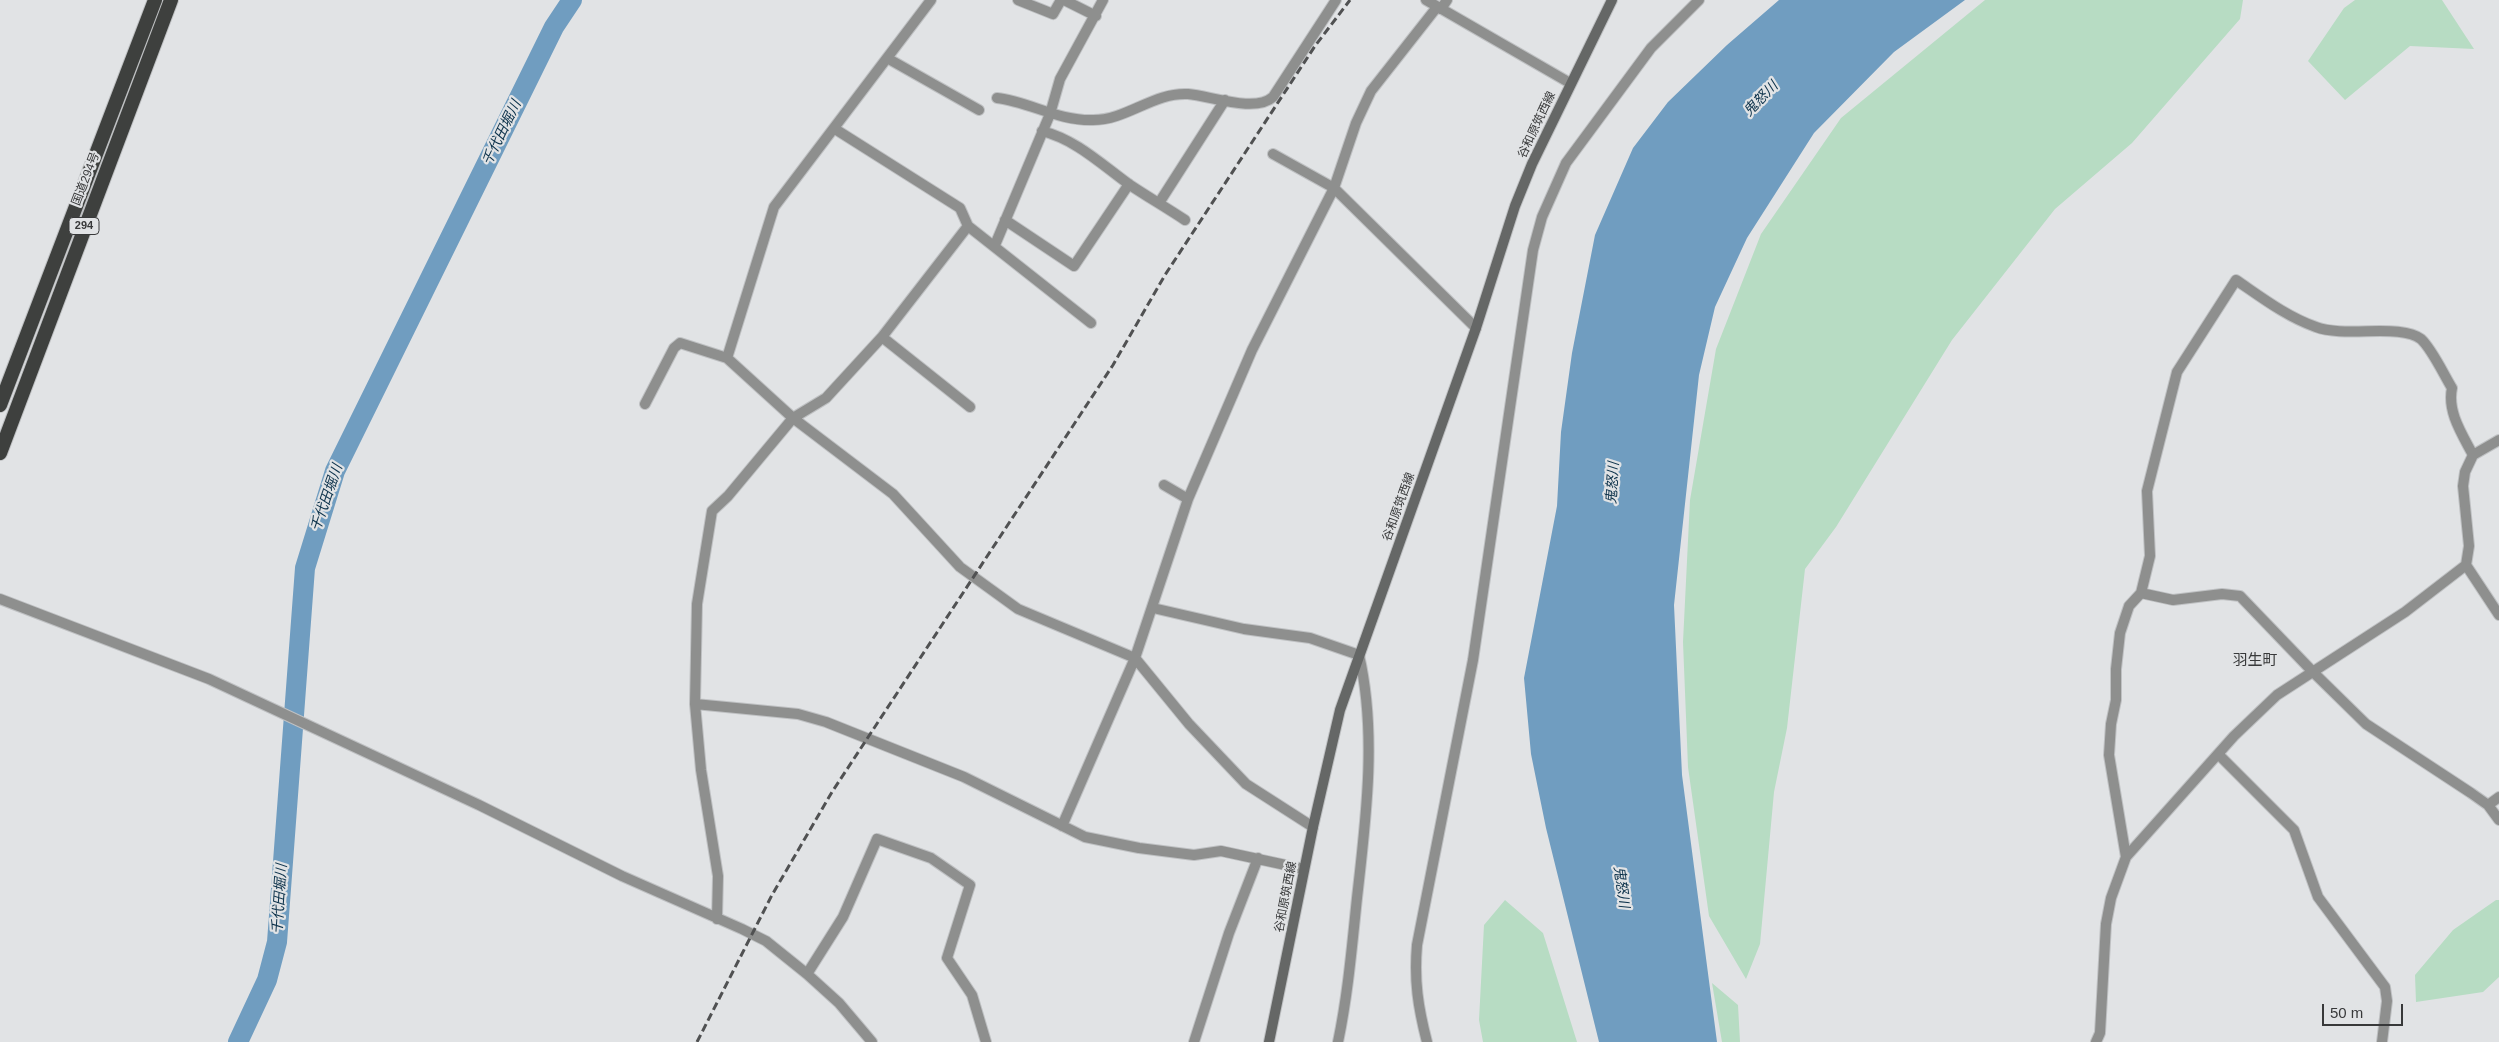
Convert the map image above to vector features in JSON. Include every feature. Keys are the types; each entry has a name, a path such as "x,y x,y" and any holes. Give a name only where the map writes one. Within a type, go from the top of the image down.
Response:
{"highway":[{"name":"国道294号","path":"0,405 155,0"},
{"name":"国道294号","path":"0,453 171,0"}],"main road":[{"name":"谷和原筑西線","path":"1269,1042 1304,869 1340,710 1476,328 1515,206 1532,164 1570,83 1612,0"}],"street":[{"path":"727,358 774,207 931,0"},
{"path":"1018,0 1053,14 1062,0 1096,16"},
{"path":"995,245 1050,114 1060,79 1096,16 1103,0"},
{"path":"997,98 1011,100 1050,114 1094,120 1114,117 1168,95 1188,94 1247,104 1266,104 1273,97 1336,0"},
{"path":"1426,0 1442,5 1570,83"},
{"path":"1427,1042 1418,1006 1414,978 1417,945 1473,660 1533,250 1556,182 1572,156 1651,48 1699,0"},
{"path":"1062,826 1136,658 1188,499 1252,350 1334,188 1356,123 1371,91 1442,5"},
{"path":"887,58 979,110"},
{"path":"1159,203 1225,100"},
{"path":"835,129 960,208 968,226 995,245 1091,323"},
{"path":"1042,131 1053,134 1088,153 1129,184 1185,220"},
{"path":"1273,154 1334,188 1476,328"},
{"path":"1005,220 1074,266 1129,184"},
{"path":"717,919 718,876 701,770 694,704 697,604 712,512 728,496 793,418 826,398 882,337 968,226"},
{"path":"2126,857 2109,755 2116,700 2116,670 2120,633 2129,606 2141,593 2150,556 2147,491 2177,372 2236,280 2265,300 2316,328 2360,333 2406,331 2422,340 2452,388 2449,400 2458,426 2474,454"},
{"path":"882,337 970,407"},
{"path":"645,404 674,348 680,343 727,358 793,418 893,494 960,567 1018,609 1136,658 1189,724 1246,784 1313,827"},
{"path":"2499,440 2474,454 2465,472 2463,486 2469,546 2466,565 2499,615"},
{"path":"1164,485 1188,499"},
{"path":"2096,1042 2100,1033 2106,924 2112,898 2126,857 2218,754 2277,694 2405,612 2466,565"},
{"path":"2141,593 2173,600 2222,594 2240,596 2366,724 2488,805 2499,820"},
{"path":"0,599 209,680 478,805 622,876 766,941 839,1003 872,1042"},
{"path":"1153,608 1244,629 1310,638 1359,655 1365,682 1368,752 1363,836 1346,999 1338,1042"},
{"path":"694,704 798,714 826,722 964,777 1085,837 1139,848 1194,854 1221,851 1304,869"},
{"path":"2218,754 2294,830 2318,897 2386,987 2387,1001 2382,1042"},
{"path":"2488,805 2499,797"},
{"path":"807,974 843,917 877,839 931,858 970,885 947,958 972,995 986,1042"},
{"path":"1194,1042 1229,932 1258,858"}],"green space":[{"path":"1985,0 2243,0 2240,19 2132,143 2055,209 1952,340 1836,527 1805,569 1787,728 1774,792 1760,944 1746,979 1709,916 1688,767 1683,642 1690,500 1716,349 1761,234 1841,118"},
{"path":"2355,0 2442,0 2474,49 2410,46 2345,100 2308,61 2344,8"},
{"path":"1505,900 1543,933 1577,1042 1483,1042 1479,1020 1484,925"},
{"path":"2496,900 2499,900 2499,977 2483,992 2416,1002 2415,975 2453,930"},
{"path":"1712,983 1738,1005 1740,1042 1722,1042"}],"water":[{"name":"鬼怒川","path":"1779,0 1965,0 1894,52 1814,133 1747,238 1715,307 1699,375 1674,605 1682,775 1717,1042 1599,1042 1546,828 1531,754 1524,678 1557,506 1561,432 1572,353 1595,235 1633,148 1668,102 1727,45"}],"waterway":[{"name":"千代田堀川","path":"238,1042 267,980 277,942 305,568 335,471 554,27 572,0"}],"railway":[{"path":"697,1042 772,895 832,792 1113,365 1165,275 1315,46 1350,0"}],"district":[{"name":"羽生町","path":"2255,661"}]}
